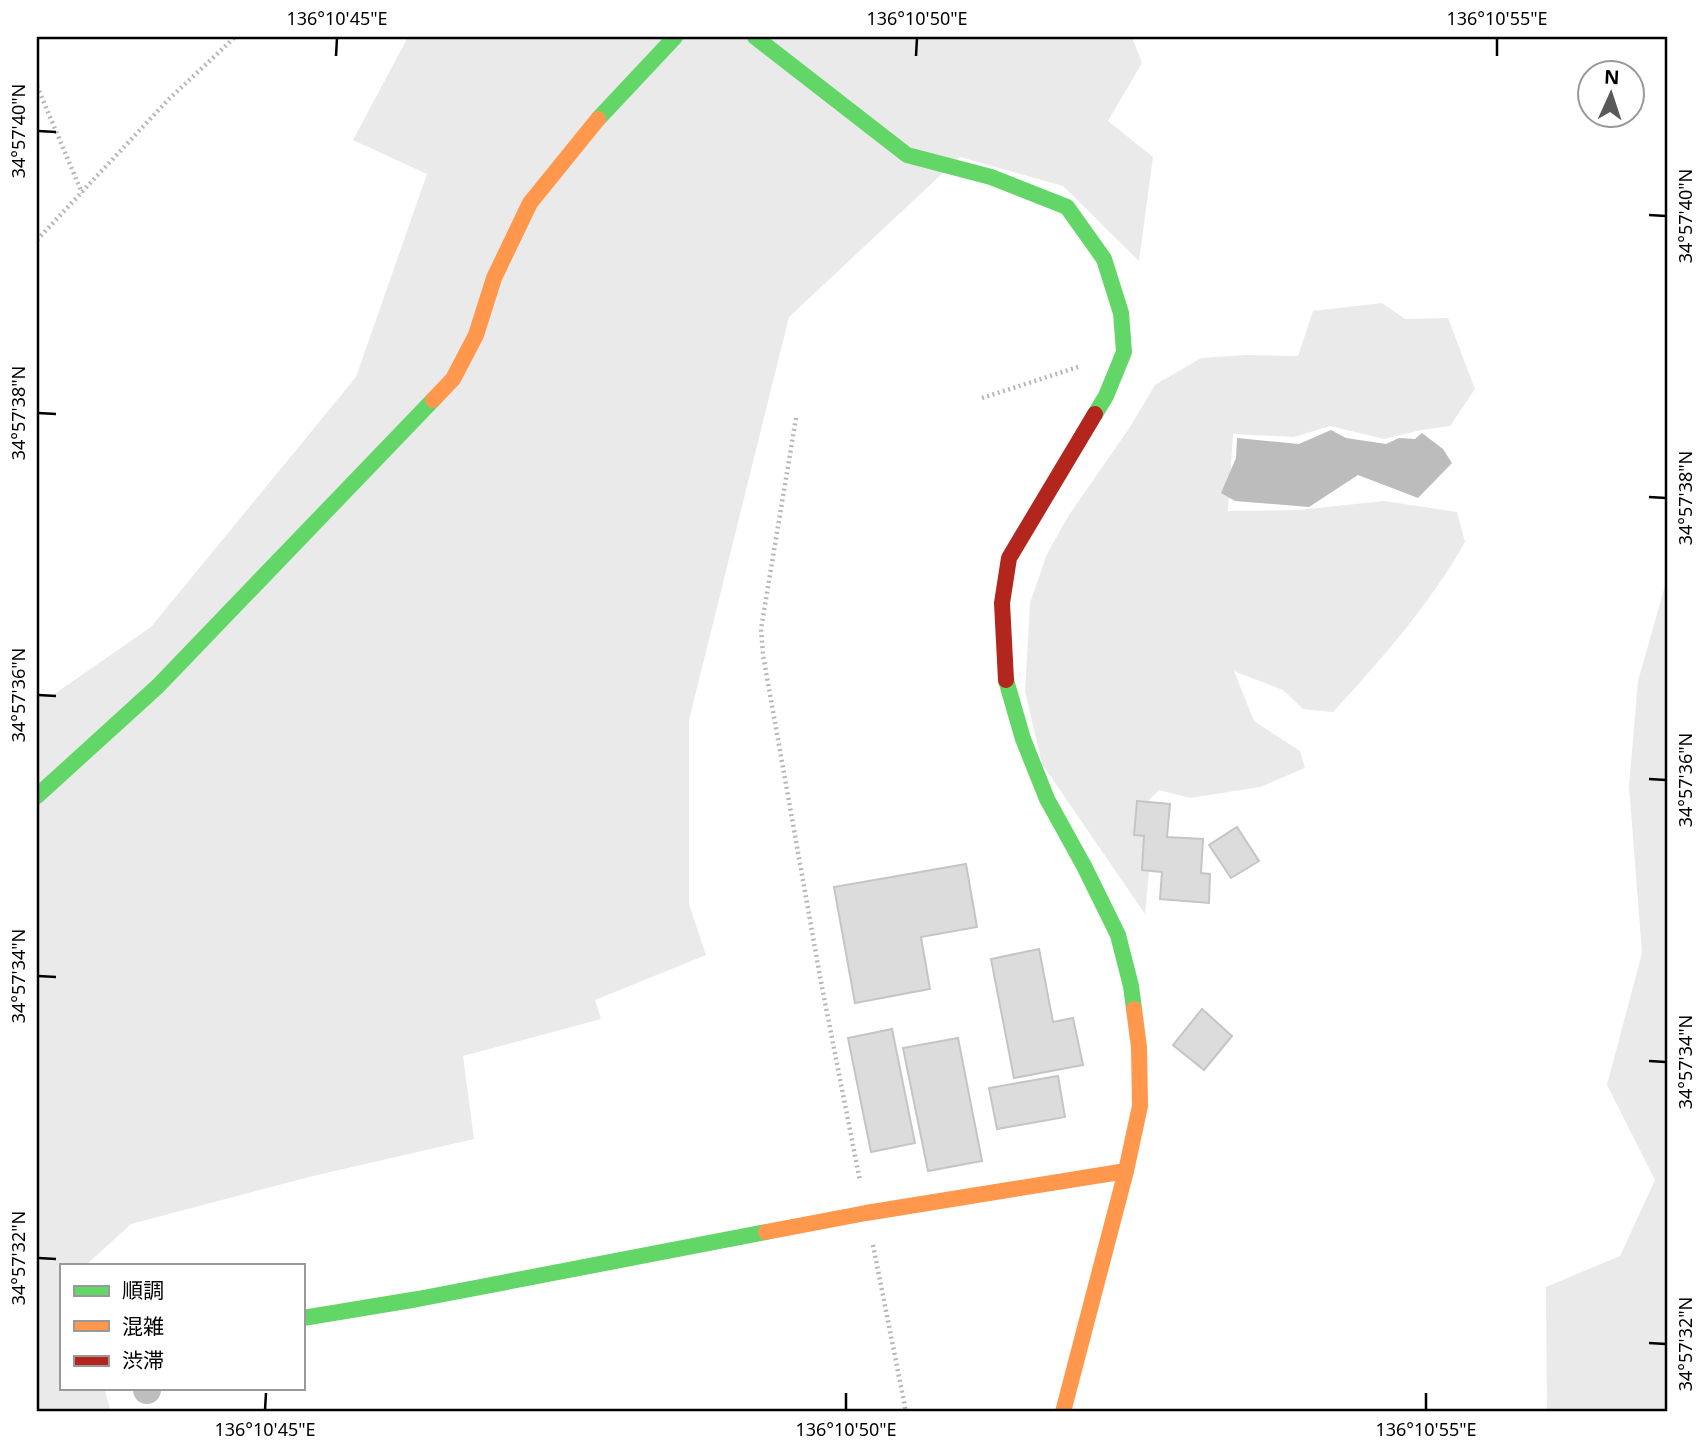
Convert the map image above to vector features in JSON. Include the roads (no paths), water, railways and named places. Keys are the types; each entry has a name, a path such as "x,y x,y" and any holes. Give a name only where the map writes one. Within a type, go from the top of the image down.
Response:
{"street":[{"path":"37,796 158,686 453,380 477,335 495,278 530,203 603,113 675,37"},
{"path":"755,37 907,155 991,177 1067,207 1104,259 1121,313 1124,352 1106,396 1009,558 1002,603 1007,688 1023,739 1047,799 1118,935 1132,986 1139,1046 1140,1106 1126,1171 1063,1412"},
{"path":"304,1318 418,1299 866,1213 1126,1171"}]}
